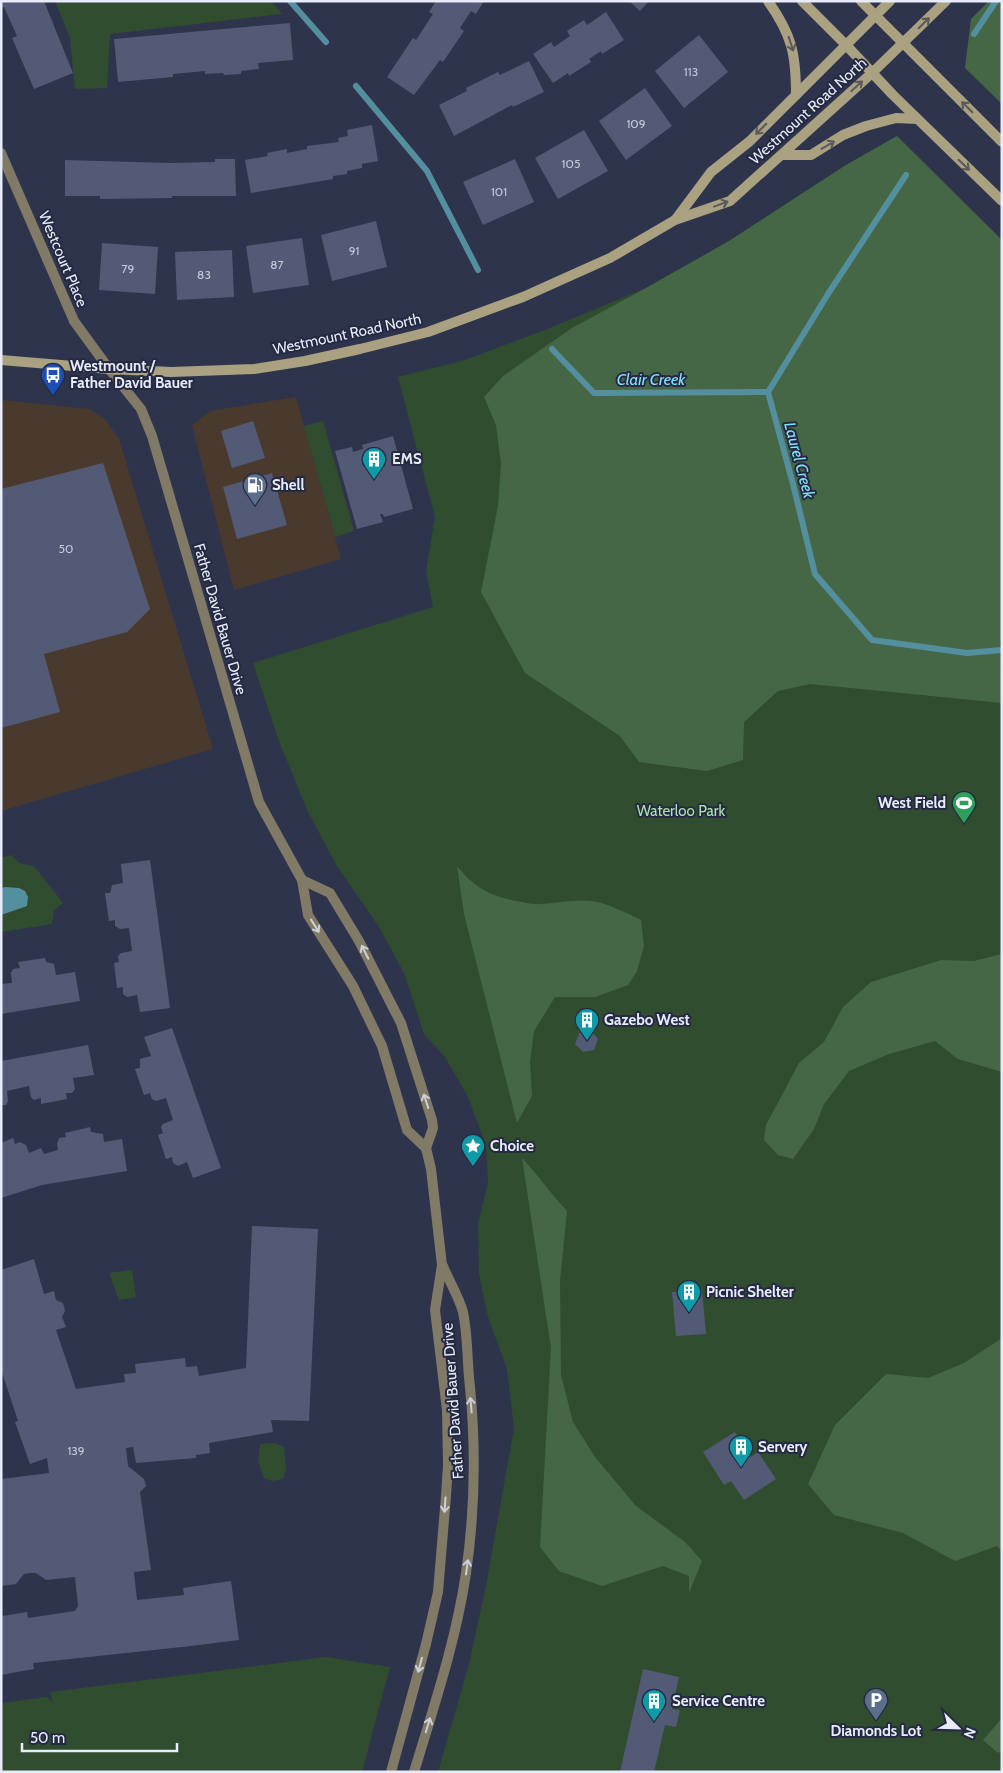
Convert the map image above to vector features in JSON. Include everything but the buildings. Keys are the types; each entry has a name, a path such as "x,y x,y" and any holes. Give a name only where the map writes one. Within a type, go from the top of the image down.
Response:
{"main road":[{"path":"768,1 792,42 796,65 796,95"},
{"path":"802,1 917,119 1002,201"},
{"path":"861,1 1002,142"},
{"name":"Westmount Road North","path":"675,220 711,172 750,140 847,46 890,1"},
{"name":"Westmount Road North","path":"1,360 171,372 254,369 314,359 428,332 523,297 610,258 675,220 730,200 872,73 946,1"},
{"path":"782,155 812,155 844,136 880,121 896,118 917,119"}],"street":[{"name":"Westcourt Place","path":"1,153 74,321 110,369"},
{"name":"Father David Bauer Drive","path":"110,369 141,409 152,436 259,802 302,880 308,915 353,986 382,1046 407,1130 426,1148"},
{"name":"Father David Bauer Drive","path":"302,880 330,893 359,941 401,1022 433,1128 426,1148 431,1169 442,1266 435,1310 446,1410 448,1464 438,1592 391,1772"},
{"name":"Father David Bauer Drive","path":"414,1772 450,1650 458,1616 466,1574 475,1463 462,1310 442,1266"}],"shaded area":[{"path":"296,397 341,559 234,590 192,425 210,411"},
{"path":"1,400 89,409 104,418 119,439 213,749 1,811"}],"green space":[{"path":"55,1 271,1 282,14 110,34 107,88 75,89 70,38"},
{"path":"989,1 1002,1 1002,104 965,68 971,19"},
{"name":"Waterloo Park","path":"897,136 1002,241 1002,1772 438,1772 469,1664 486,1586 514,1428 507,1369 488,1317 479,1274 478,1224 488,1183 486,1145 468,1097 445,1057 424,1034 404,973 379,927 337,866 308,812 279,741 253,663 433,607 426,571 435,517 398,377 462,361 550,328 646,288 729,241 846,165"},
{"path":"897,136 1002,240 1002,639 1000,641 1002,703 810,684 778,691 744,722 743,760 707,771 639,762 620,736 525,673 481,592 498,506 501,464 496,425 484,397 503,376 572,328 729,241 846,165"},
{"path":"323,421 354,531 335,537 304,426"},
{"path":"12,855 19,863 34,866 63,903 54,910 52,924 1,932 1,858"},
{"path":"457,866 478,887 502,898 536,904 591,901 610,906 641,920 644,946 637,971 628,985 595,997 555,997 534,1031 530,1062 532,1096 517,1123 464,914"},
{"path":"1002,954 1002,1072 958,1059 935,1041 889,1054 849,1071 824,1104 814,1129 793,1159 778,1155 764,1140 766,1125 799,1063 824,1042 843,1007 871,982 941,960 974,961"},
{"path":"522,1158 567,1211 560,1281 561,1375 573,1422 595,1457 636,1506 685,1542 702,1561 689,1593 689,1576 663,1566 602,1586 559,1571 540,1547 551,1348"},
{"path":"132,1270 136,1297 119,1300 109,1273"},
{"path":"1002,1338 1002,1552 997,1546 955,1561 903,1533 834,1515 808,1484 835,1425 886,1374 928,1378 964,1363"},
{"path":"275,1443 284,1447 286,1469 283,1479 272,1481 264,1478 258,1461 260,1444"},
{"path":"326,1657 390,1667 362,1772 1,1772 1,1703 47,1697 53,1703 50,1692"},
{"path":"1002,1718 1002,1750 998,1753 983,1740"}],"water":[{"path":"1,888 19,888 25,891 28,897 27,906 1,915"}],"waterway":[{"name":"Clair Creek","path":"290,1 326,42"},
{"name":"Laurel Creek","path":"974,34 996,1"},
{"name":"Clair Creek","path":"356,86 427,171 478,270"},
{"name":"Laurel Creek","path":"906,175 828,294 768,392 815,574 872,640 967,653 1002,650"},
{"name":"Clair Creek","path":"552,349 594,393 768,392"}],"place":[{"name":"Westmount / Father David Bauer","path":"53,396"},
{"name":"EMS","path":"374,480"},
{"name":"Shell","path":"255,506"},
{"name":"West Field","path":"964,824"},
{"name":"Gazebo West","path":"587,1041"},
{"name":"Choice","path":"473,1167"},
{"name":"Picnic Shelter","path":"689,1313"},
{"name":"Servery","path":"741,1468"},
{"name":"Diamonds Lot","path":"876,1721"},
{"name":"Service Centre","path":"654,1722"}]}
